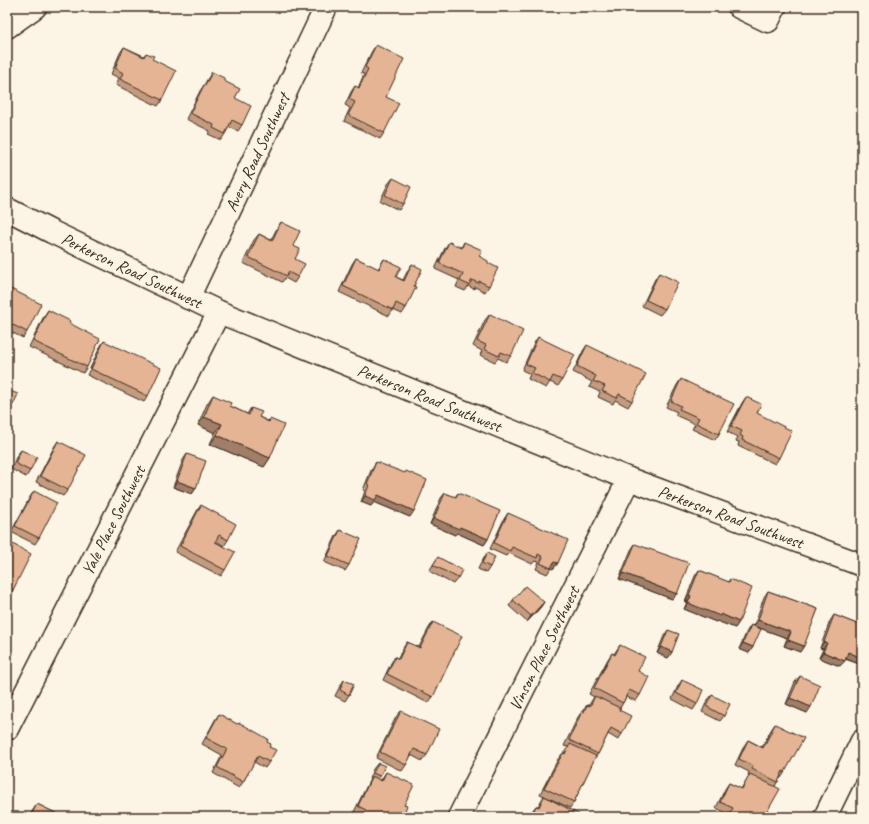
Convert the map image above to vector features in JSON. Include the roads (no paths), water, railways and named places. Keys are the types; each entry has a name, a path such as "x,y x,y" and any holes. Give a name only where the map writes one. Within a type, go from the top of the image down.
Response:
{"street":[{"path":"7,27 35,7"},
{"name":"Avery Road Southwest","path":"188,298 326,7"},
{"path":"739,7 772,14"},
{"name":"Perkerson Road Southwest","path":"7,209 219,312 629,479 862,565"},
{"name":"Yale Place Southwest","path":"7,729 219,312"},
{"name":"Vinson Place Southwest","path":"459,817 629,479"},
{"path":"825,817 862,741"}]}
